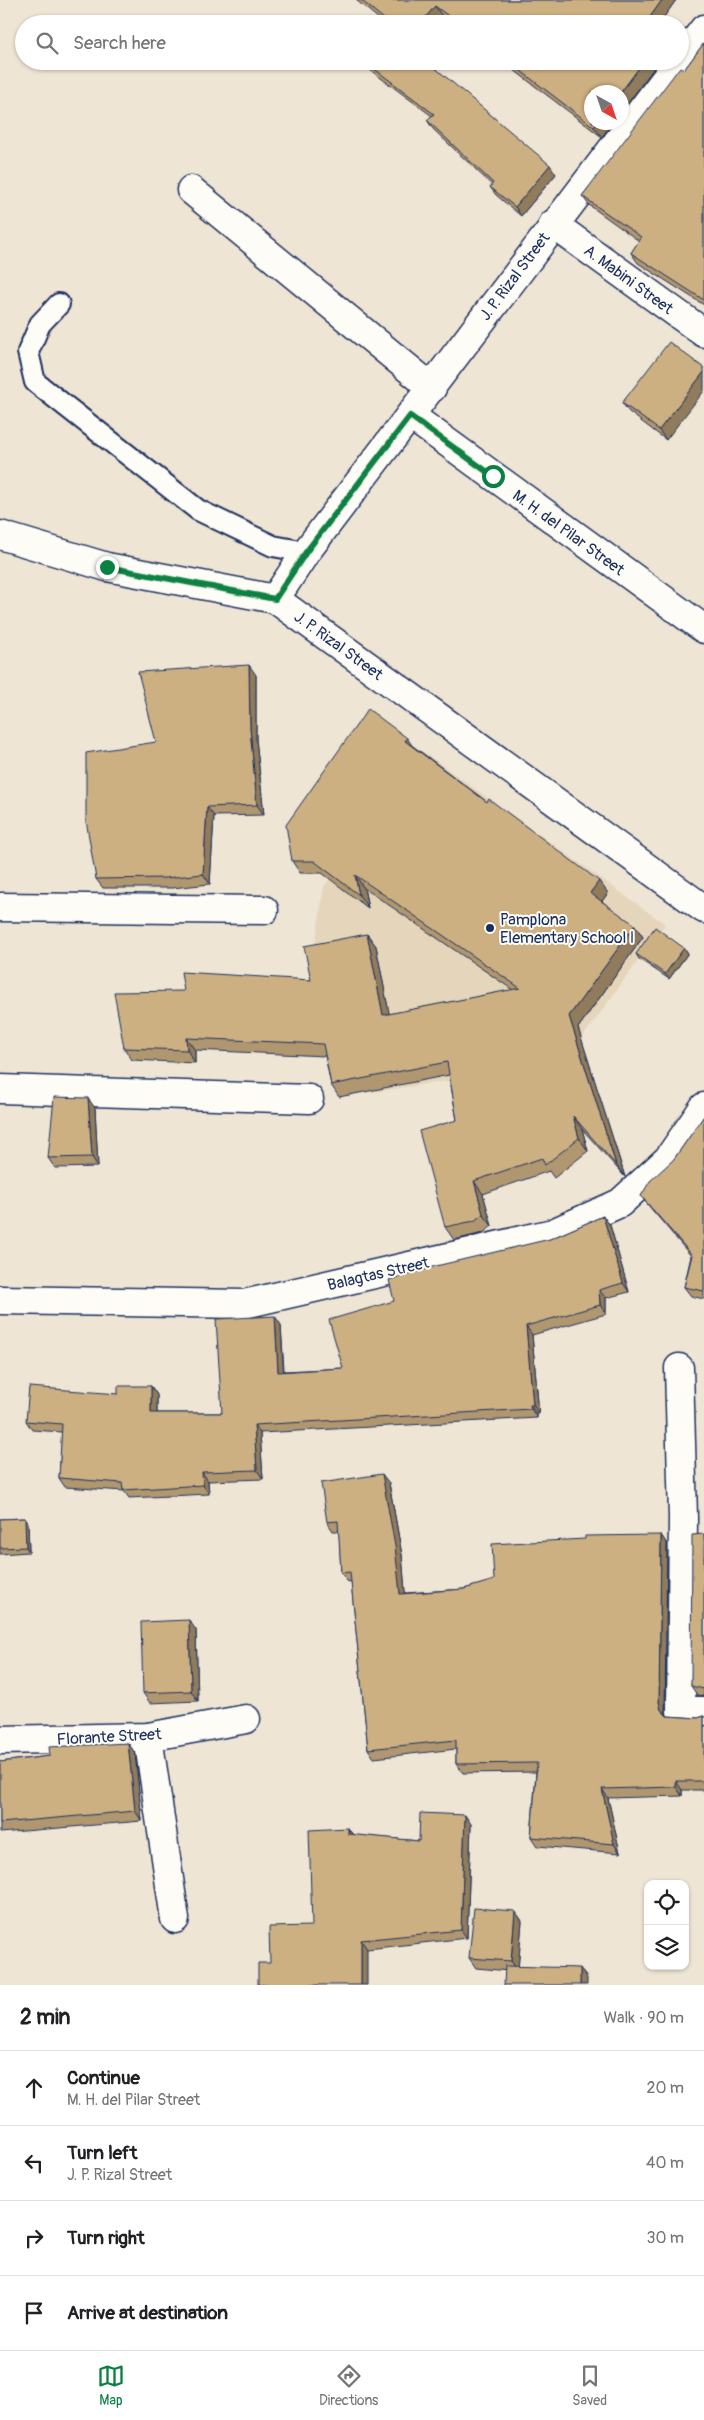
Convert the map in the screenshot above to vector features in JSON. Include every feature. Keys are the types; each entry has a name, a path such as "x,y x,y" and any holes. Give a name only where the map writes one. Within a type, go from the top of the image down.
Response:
{"street":[{"name":"J. P. Rizal Street","path":"689,48 704,29"},
{"name":"J. P. Rizal Street","path":"672,70 553,224 432,388 306,552 275,599 704,909"},
{"path":"191,190 432,388"},
{"name":"A. Mabini Street","path":"553,224 704,333"},
{"name":"M. H. del Pilar Street","path":"410,416 704,630"},
{"path":"0,535 107,567 275,599"},
{"path":"0,907 264,910"},
{"path":"0,1089 309,1099"},
{"name":"Balagtas Street","path":"0,1300 244,1304 553,1233 620,1203 668,1160 704,1107"},
{"path":"679,1368 683,1518 692,1711"},
{"name":"Florante Street","path":"0,1740 148,1736 246,1719"},
{"path":"148,1736 175,1919"}],"lane":[{"path":"59,304 40,324 28,352 35,382 198,510 273,546 306,552"}],"shaded area":[{"name":"Pamplona Elementary School I","path":"422,751 665,924 563,1064 339,1097 313,959 324,887"}],"building":[{"path":"361,0 662,0 651,15 447,15 435,6 428,15 379,15"},
{"path":"704,43 704,300 631,253 641,237 582,196 678,70 689,70 689,63"},
{"path":"376,70 438,70 550,165 515,207 490,187 493,183 427,120 434,114"},
{"path":"520,70 637,70 626,85 584,85 584,119"},
{"path":"669,342 704,368 704,372 659,430 622,403"},
{"path":"249,665 250,729 257,805 207,807 203,874 165,878 96,879 86,820 86,753 156,742 138,672"},
{"path":"368,709 407,738 405,741 487,802 489,799 599,881 590,893 635,925 569,1016 616,1165 573,1116 579,1138 545,1165 542,1158 474,1181 483,1214 474,1221 445,1227 419,1131 457,1120 447,1062 331,1085 323,1044 186,1038 187,1050 124,1048 114,992 184,991 181,972 311,980 304,946 367,934 383,1015 520,988 355,875 359,895 314,861 292,861 286,825"},
{"path":"655,927 684,948 665,974 636,954"},
{"path":"54,1097 88,1098 92,1157 48,1158"},
{"path":"704,1116 704,1291 684,1287 692,1255 641,1196 650,1181 674,1159"},
{"path":"603,1216 623,1283 599,1290 600,1305 526,1326 533,1405 530,1405 531,1409 254,1425 257,1470 202,1472 203,1485 123,1490 122,1483 59,1478 62,1424 26,1421 29,1387 118,1394 118,1386 151,1386 151,1413 222,1413 216,1319 275,1316 278,1372 343,1368 329,1320 394,1301 389,1280 436,1266 550,1239"},
{"path":"382,1474 395,1546 400,1594 464,1589 494,1580 492,1544 585,1539 585,1536 661,1535 659,1702 661,1710 667,1716 698,1718 704,1716 704,1781 676,1781 676,1787 602,1789 614,1844 531,1837 537,1763 456,1764 456,1740 368,1749 350,1572 341,1573 338,1521 327,1522 321,1483"},
{"path":"25,1518 26,1547 0,1548 0,1519"},
{"path":"704,1534 704,1689 691,1686 692,1535"},
{"path":"189,1620 191,1691 143,1693 141,1622"},
{"path":"128,1743 135,1811 0,1823 0,1762 50,1756 49,1747"},
{"path":"420,1813 465,1815 461,1930 361,1940 361,1985 258,1985 258,1963 270,1963 269,1927 312,1926 309,1830 348,1828 348,1834 419,1841"},
{"path":"474,1908 515,1911 511,1961 469,1958"},
{"path":"505,1966 580,1968 580,1985 504,1985"}],"place":[{"name":"Pamplona Elementary School I","path":"490,928"}],"route":[{"path":"107,567 275,599 306,552 410,416 493,476"}]}
